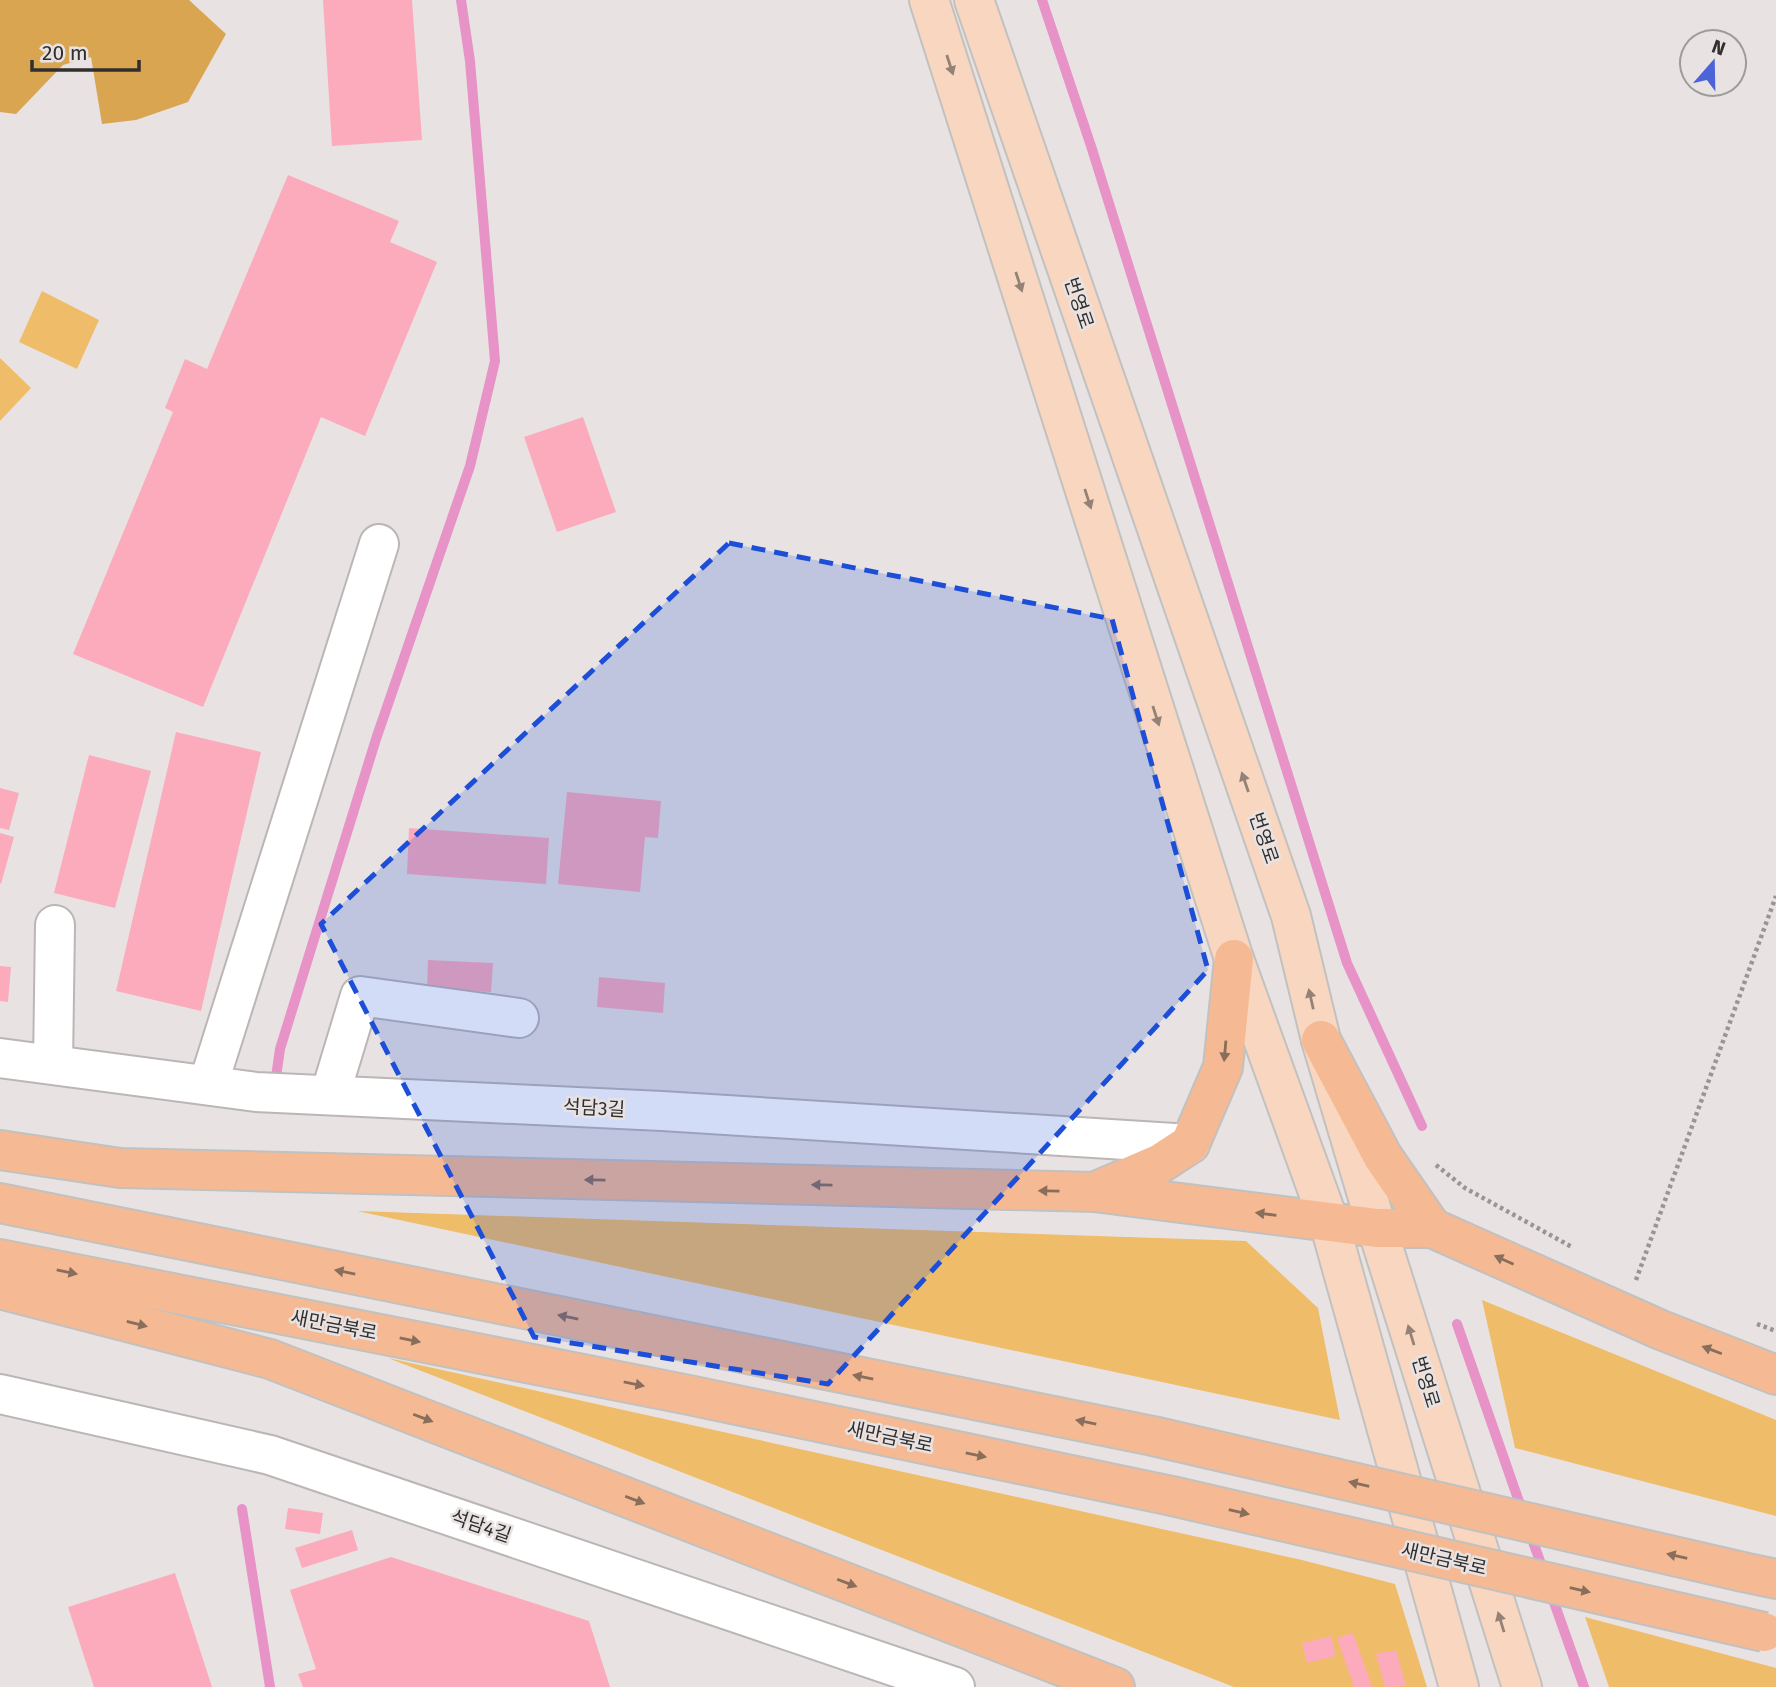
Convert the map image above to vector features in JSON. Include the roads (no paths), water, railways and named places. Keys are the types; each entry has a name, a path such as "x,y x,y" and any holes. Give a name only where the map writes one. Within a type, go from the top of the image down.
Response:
{"highway":[{"path":"1094,1192 1161,1163 1190,1144 1223,1067 1234,959"},
{"path":"1321,1040 1383,1157 1432,1228"},
{"path":"0,1150 120,1167 1094,1192 1377,1228 1432,1228 1661,1330 1776,1375"},
{"path":"0,1203 1153,1436 1760,1575"},
{"name":"새만금북로","path":"0,1259 690,1395 1172,1496 1770,1634"},
{"path":"0,1289 270,1359 1115,1687"}],"main road":[{"path":"929,0 1234,959 1329,1222 1459,1687"},
{"name":"번영로","path":"974,0 1291,916 1321,1040 1377,1228 1522,1687"}],"street":[{"path":"208,1086 379,544"},
{"path":"53,1065 55,925"},
{"path":"330,1096 360,996 519,1018"},
{"name":"석담3길","path":"0,1058 256,1092 662,1111 1190,1144"},
{"name":"석담4길","path":"0,1394 270,1455 955,1687"}],"waterway":[{"path":"276,1077 280,1049 376,739 470,466 495,361 470,61 461,0"},
{"path":"1042,0 1091,146 1347,963 1422,1126"},
{"path":"1457,1324 1523,1513"},
{"path":"242,1509 270,1687"},
{"path":"1529,1531 1544,1572"},
{"path":"1550,1591 1584,1687"}]}
